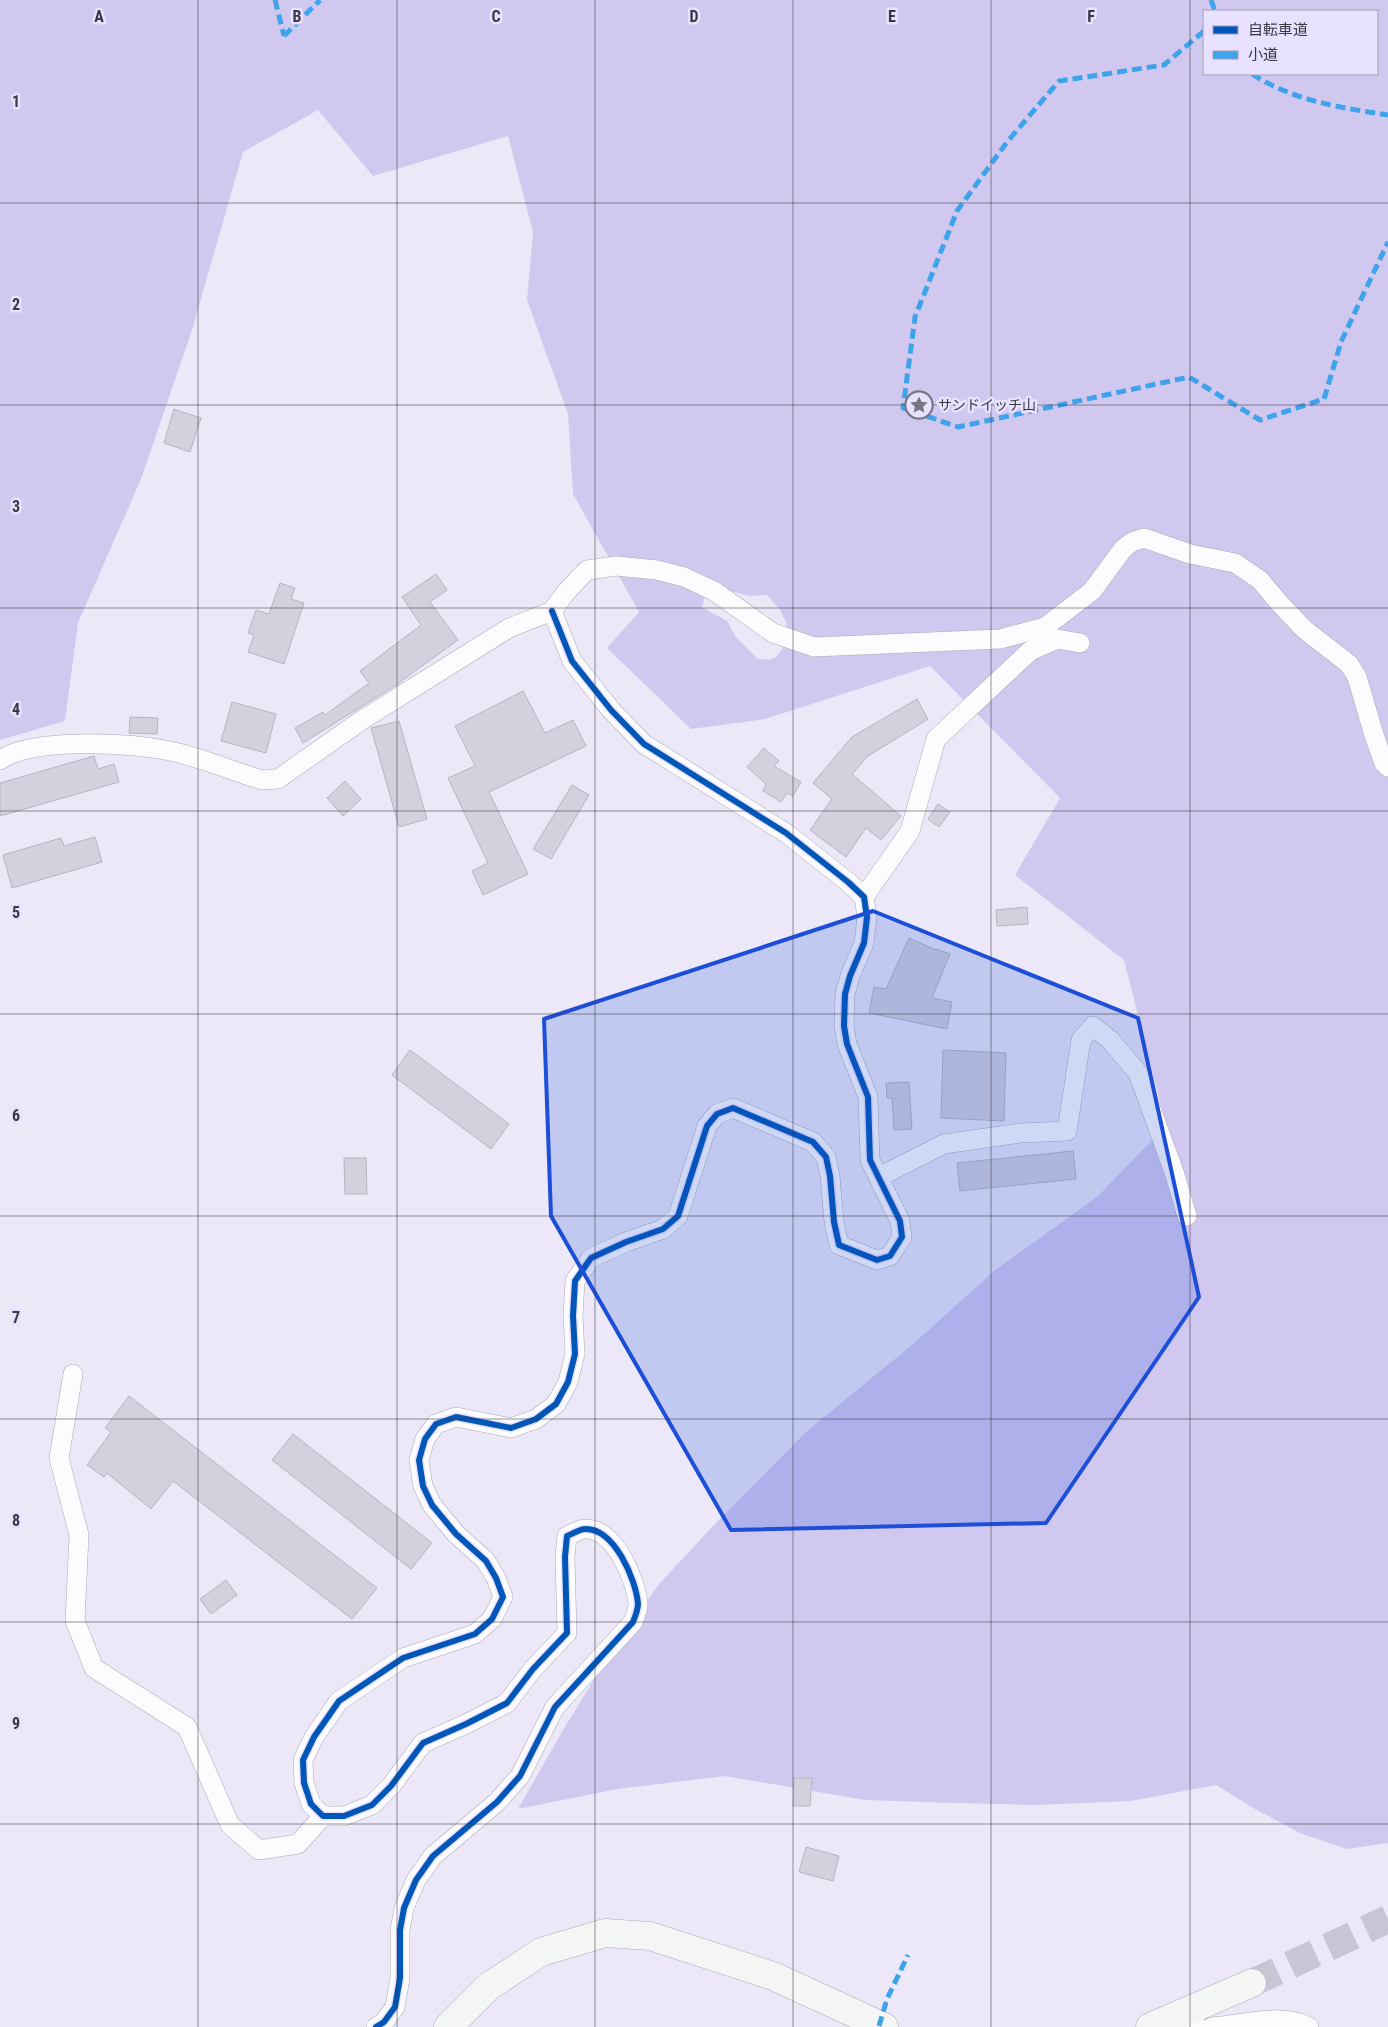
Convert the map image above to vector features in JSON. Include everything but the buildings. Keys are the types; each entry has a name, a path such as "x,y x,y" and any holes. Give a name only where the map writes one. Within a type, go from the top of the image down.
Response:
{"street":[{"path":"0,760 6,756 44,745 114,745 170,751 262,780 278,779 362,720 509,628 552,611 567,591 587,570 616,566 657,570 684,577 714,591 773,633 814,647 1000,639 1045,627 1092,591 1123,549 1132,542 1144,538 1190,554 1235,563 1260,580 1305,630 1349,664 1357,677 1374,735 1384,763 1388,767"},
{"path":"376,2027 384,2022 395,2007 400,1978 400,1930 404,1908 416,1880 433,1856 497,1802 520,1776 555,1707 633,1622 638,1605 632,1577 620,1553 604,1534 585,1529 567,1536 565,1557 567,1632 507,1703 423,1743 391,1786 372,1805 344,1816 323,1816 311,1804 304,1783 303,1760 314,1737 339,1700 403,1658 475,1634 492,1619 503,1597 496,1578 486,1561 450,1527 432,1505 423,1486 419,1460 425,1439 436,1424 456,1417 511,1428 536,1419 556,1404 568,1382 575,1354 573,1316 575,1281 591,1258 626,1242 663,1229 678,1216 707,1126 717,1114 733,1108 812,1142 826,1156 830,1176 834,1222 839,1245 877,1260 890,1256 902,1237 900,1221 870,1160 868,1097 847,1044 844,1026 845,994 850,976 864,943 867,918 864,897 786,833 644,744 611,710 572,661 552,611"},
{"path":"864,897 910,831 936,739 1030,651 1057,639 1080,644"},
{"path":"878,1177 944,1144 1020,1133 1067,1131 1080,1040 1093,1026 1110,1040 1138,1073 1174,1172 1187,1216"},
{"path":"73,1374 58,1458 79,1535 75,1621 94,1668 188,1727 230,1825 258,1850 298,1844 323,1816"},
{"path":"448,2027 488,1987 541,1952 605,1933 650,1936 773,1976 884,2027"},
{"path":"1158,2024 1252,1983"},
{"path":"1212,2027 1270,2019 1309,2027"},
{"path":"1158,2024 1198,2027"}],"highlighted area":[{"path":"873,911 1138,1018 1199,1297 1046,1523 731,1530 551,1216 544,1019"}],"shaded area":[{"path":"0,0 1388,0 1388,1843 1347,1849 1300,1833 1216,1785 1131,1801 1036,1805 865,1800 725,1776 617,1789 518,1809 566,1725 615,1646 659,1584 714,1525 807,1431 912,1345 994,1271 1098,1196 1166,1126 1124,960 1015,875 1060,798 930,666 765,719 691,729 607,648 639,612 573,494 568,414 527,300 533,232 508,136 373,176 318,110 243,152 192,330 141,479 78,623 65,721 0,740","holes":["708,585 749,596 767,595 780,610 787,624 782,638 783,648 776,657 769,660 758,659 736,637 727,621 702,607"]}],"tunnel":[{"path":"1252,1983 1388,1919"}],"marked path":[{"path":"275,0 284,36"},
{"path":"284,36 320,0"},
{"path":"1211,0 1215,10"},
{"path":"1203,32 1164,65 1059,81 1007,142 957,211 915,317 903,408 958,427 1189,377 1260,420 1324,399 1341,342 1388,242"},
{"path":"1254,75 1267,83 1300,97 1335,106 1388,115"},
{"path":"879,2026 887,1999 908,1955"}],"cycle path":[{"path":"376,2027 384,2022 395,2007 400,1978 400,1930 404,1908 416,1880 433,1856 497,1802 520,1776 555,1707 633,1622 638,1606 628,1569 622,1557 605,1537 596,1531 585,1529 567,1536 565,1557 567,1633 533,1669 507,1703 423,1743 391,1786 372,1805 344,1816 323,1816 311,1804 304,1783 303,1760 314,1737 339,1701 403,1658 475,1634 492,1619 503,1597 496,1578 486,1561 456,1534 432,1505 423,1486 419,1460 425,1439 436,1424 456,1417 511,1428 536,1419 556,1404 568,1382 575,1354 573,1316 575,1281 591,1258 626,1242 663,1229 678,1216 707,1126 717,1114 733,1108 813,1142 826,1157 830,1176 834,1222 839,1245 877,1260 890,1256 902,1237 900,1221 870,1160 868,1097 847,1044 844,1026 845,994 850,976 864,943 867,917 864,897 786,833 644,744 611,710 572,661 552,611"}],"place":[{"name":"サンドイッチ山","path":"919,405"}]}
